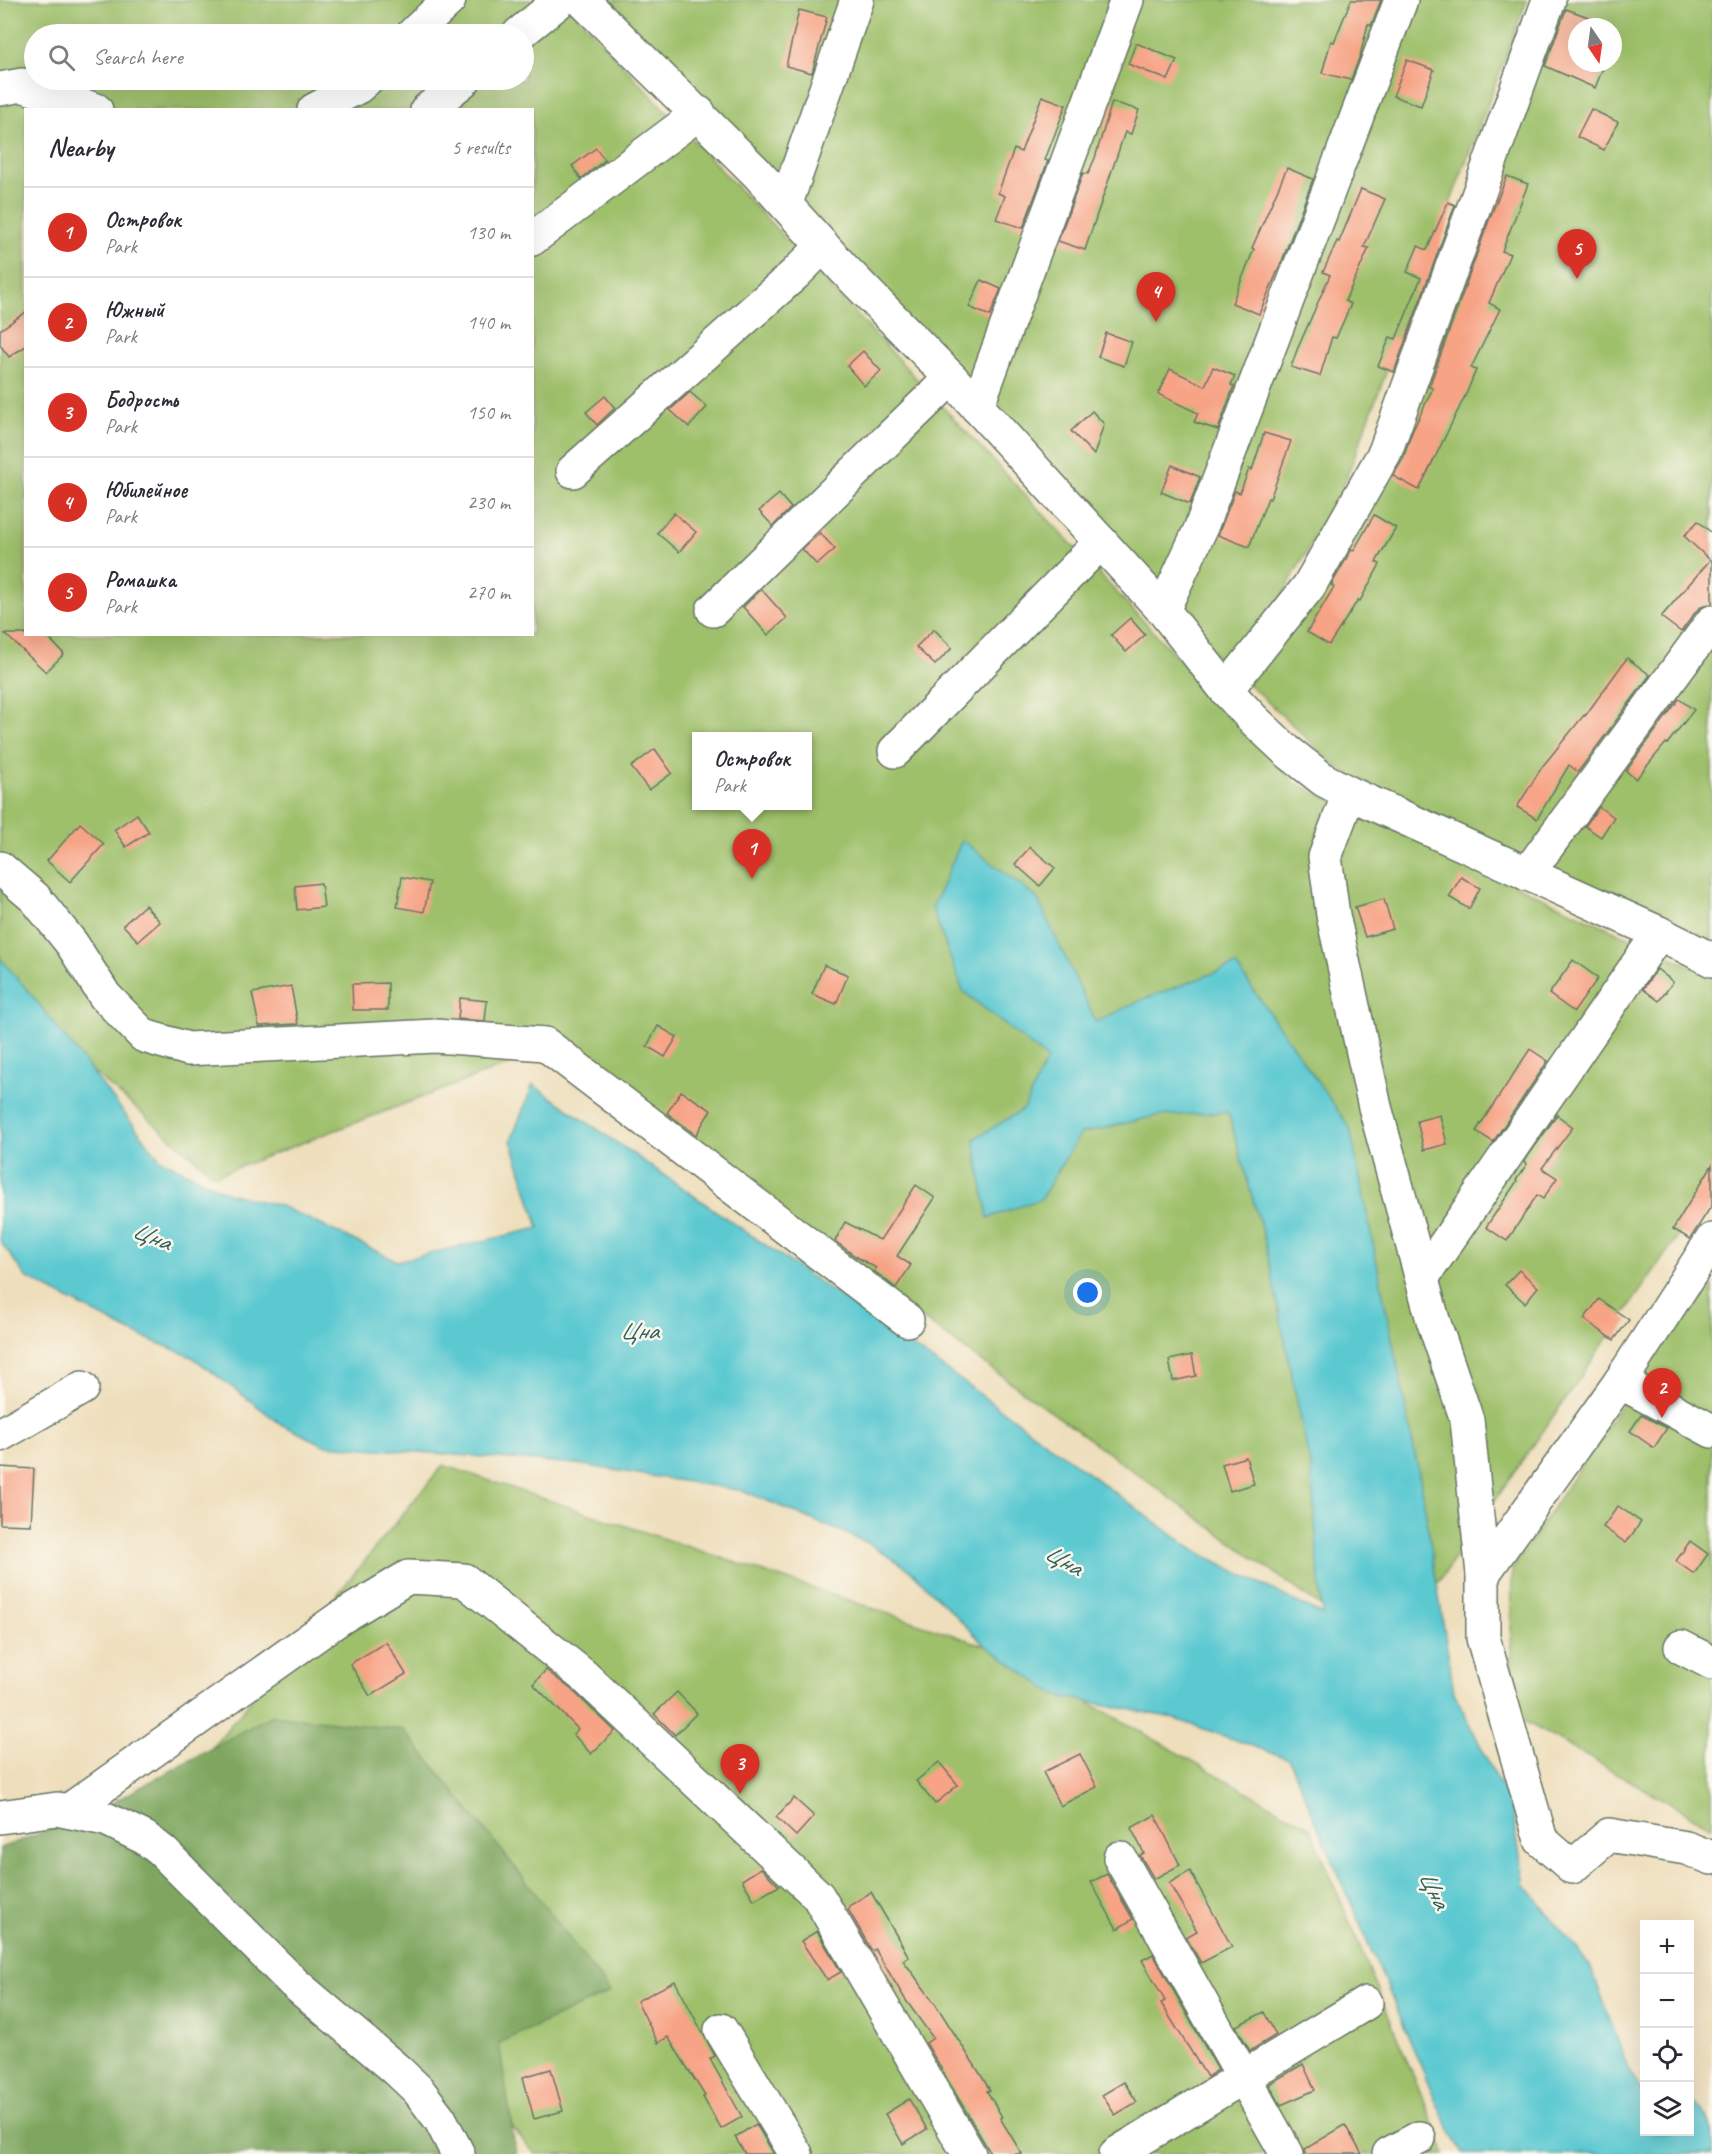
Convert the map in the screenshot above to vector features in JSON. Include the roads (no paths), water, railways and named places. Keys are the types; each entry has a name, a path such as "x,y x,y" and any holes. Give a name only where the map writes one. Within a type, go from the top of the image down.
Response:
{"street":[{"path":"424,24 449,0"},
{"path":"531,24 561,0"},
{"path":"582,0 699,113 951,378 1162,610 1226,690 1287,751 1324,780 1349,793 1659,933 1708,951"},
{"path":"786,203 857,0"},
{"path":"977,407 1127,0"},
{"path":"1162,610 1200,530 1401,0"},
{"path":"1226,690 1309,586 1385,452 1549,0"},
{"path":"0,89 24,86"},
{"path":"37,90 90,108"},
{"path":"318,108 352,90"},
{"path":"429,108 451,90"},
{"path":"534,237 699,113"},
{"path":"573,471 787,282 823,246"},
{"path":"713,610 951,378"},
{"path":"896,751 1101,542"},
{"path":"1527,874 1712,622"},
{"path":"1349,793 1326,857 1333,915 1375,1107 1433,1320 1467,1420 1483,1574 1483,1638 1541,1840 1572,1867 1609,1835 1686,1848 1712,1858"},
{"path":"0,868 35,898 72,944 105,996 144,1036 188,1049 435,1036 545,1044 907,1320"},
{"path":"1422,1278 1659,933"},
{"path":"1483,1574 1620,1382 1712,1240"},
{"path":"1620,1382 1712,1431"},
{"path":"0,1435 82,1388"},
{"path":"68,1811 337,1620 408,1577 464,1580 584,1676 818,1896 969,2154"},
{"path":"1681,1647 1712,1664"},
{"path":"0,1817 57,1809 106,1819 145,1838 162,1851 294,1983 418,2090 440,2119 458,2154"},
{"path":"1120,1858 1287,2154"},
{"path":"1116,2154 1366,2003"},
{"path":"721,2030 796,2154"},
{"path":"1389,2154 1419,2138"}],"water":[{"name":"Цна","path":"962,840 1037,898 1096,1022 1141,1000 1236,965 1350,1128 1422,1489 1454,1692 1512,1810 1525,1885 1590,1966 1628,2068 1640,2088 1640,2136 1694,2136 1695,2104 1708,2119 1712,2154 1463,2154 1439,2108 1289,1759 1173,1718 1055,1695 985,1645 909,1569 868,1543 744,1491 576,1464 324,1445 281,1424 192,1357 131,1332 26,1277 0,1241 0,958 35,999 160,1159 228,1193 281,1206 397,1261 539,1228 511,1140 533,1085 955,1376 1192,1549 1322,1615 1311,1470 1265,1242 1228,1112 1156,1116 1080,1134 1041,1199 988,1218 974,1139 1024,1109 1047,1059 963,991 932,909"}],"place":[{"name":"Ромашка","path":"1577,279"},
{"name":"Юбилейное","path":"1156,322"},
{"name":"Островок","path":"752,879"},
{"name":"Южный","path":"1662,1418"},
{"name":"Бодрость","path":"740,1794"}]}
